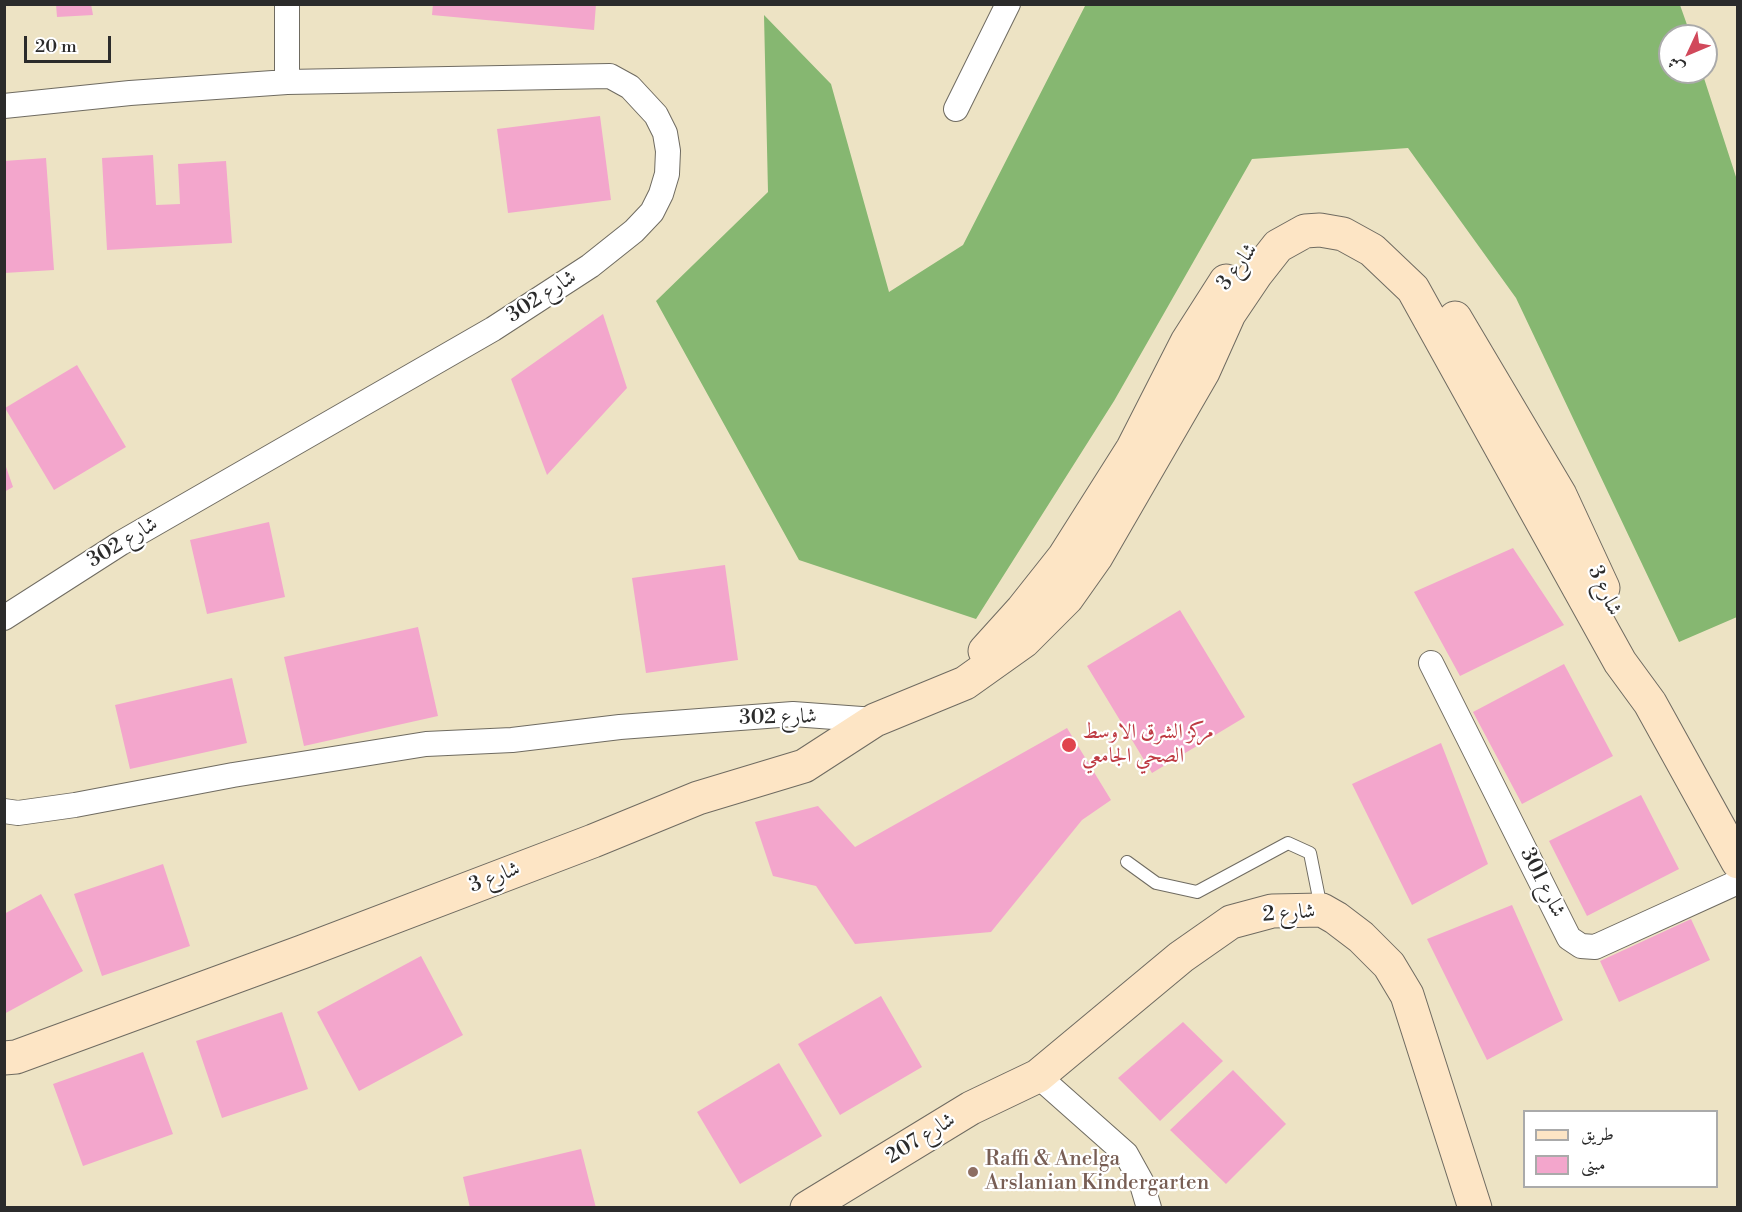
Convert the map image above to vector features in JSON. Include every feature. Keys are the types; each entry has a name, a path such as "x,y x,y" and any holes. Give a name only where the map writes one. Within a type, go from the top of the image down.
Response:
{"street":[{"path":"287,4 287,82"},
{"path":"956,109 1008,4"},
{"name":"شارع 302","path":"4,106 130,93 287,82 610,76 630,87 656,115 665,133 668,151 667,174 652,213 634,231 590,266 493,329 121,543 4,618"},
{"name":"شارع 3","path":"8,1060 593,841 698,798 804,766 875,720 965,683 989,645 1022,610 1064,557 1133,448 1186,342 1248,249 1272,228 1300,216 1335,214 1386,234 1400,245 1429,279 1461,327 1560,495 1634,655 1650,704 1737,862"},
{"name":"شارع 301","path":"1431,663 1569,938 1581,946 1595,947 1737,882"},
{"name":"شارع 302","path":"4,811 18,813 75,805 233,775 426,744 512,741 620,727 794,714 875,720"},
{"name":"شارع 2","path":"1038,1076 1181,957 1231,922 1272,911 1322,910 1361,938 1389,965 1407,995 1475,1208"},
{"path":"1038,1076 1126,1154 1141,1182 1149,1208"},
{"name":"شارع 207","path":"807,1208 971,1108 1038,1076"}],"lane":[{"path":"1127,862 1156,883 1197,892 1288,843 1310,853 1322,910"}],"green space":[{"path":"1086,4 1680,5 1687,24 1658,24 1658,84 1706,84 1737,180 1737,617 1679,642 1516,298 1408,148 1252,159 1114,401 976,619 799,560 656,301 768,192 764,15 831,84 889,292 963,245"}],"building":[{"path":"56,4 91,4 93,15 57,17"},
{"path":"433,4 596,4 594,30 432,15"},
{"path":"600,116 611,200 508,213 497,129"},
{"path":"153,155 156,205 180,204 178,164 226,161 232,243 107,250 102,158"},
{"path":"46,158 54,270 4,273 4,161"},
{"path":"603,314 627,388 547,475 511,379"},
{"path":"77,365 126,447 54,490 5,408"},
{"path":"4,461 13,487 4,492"},
{"path":"269,522 285,597 207,614 190,540"},
{"path":"1513,548 1564,625 1460,676 1414,592"},
{"path":"725,565 738,660 646,673 632,578"},
{"path":"1180,610 1245,717 1152,773 1087,666"},
{"path":"418,627 438,716 304,746 284,657"},
{"path":"1564,664 1613,756 1522,804 1473,712"},
{"path":"232,678 247,743 130,769 115,705"},
{"path":"1067,728 1111,800 1082,820 991,932 855,944 816,886 773,876 755,822 818,806 855,847"},
{"path":"1441,743 1488,864 1412,905 1352,784"},
{"path":"1641,795 1679,869 1587,916 1549,841"},
{"path":"163,864 190,946 102,976 74,894"},
{"path":"41,894 83,971 4,1014 4,914"},
{"path":"1512,905 1563,1020 1487,1060 1427,939"},
{"path":"1691,919 1710,960 1619,1002 1600,961"},
{"path":"421,956 463,1035 359,1091 317,1012"},
{"path":"881,996 922,1067 840,1115 798,1044"},
{"path":"282,1012 308,1089 222,1118 196,1041"},
{"path":"1183,1022 1223,1061 1160,1121 1118,1078"},
{"path":"143,1052 173,1134 83,1166 53,1084"},
{"path":"779,1063 822,1136 740,1184 697,1112"},
{"path":"1233,1070 1286,1124 1226,1184 1170,1130"},
{"path":"581,1149 596,1208 470,1208 463,1177"}],"place":[{"name":"مركز الشرق الاوسط الصحي الجامعي","path":"1069,745"},
{"name":"Raffi & Anelga Arslanian Kindergarten","path":"973,1172"}]}
